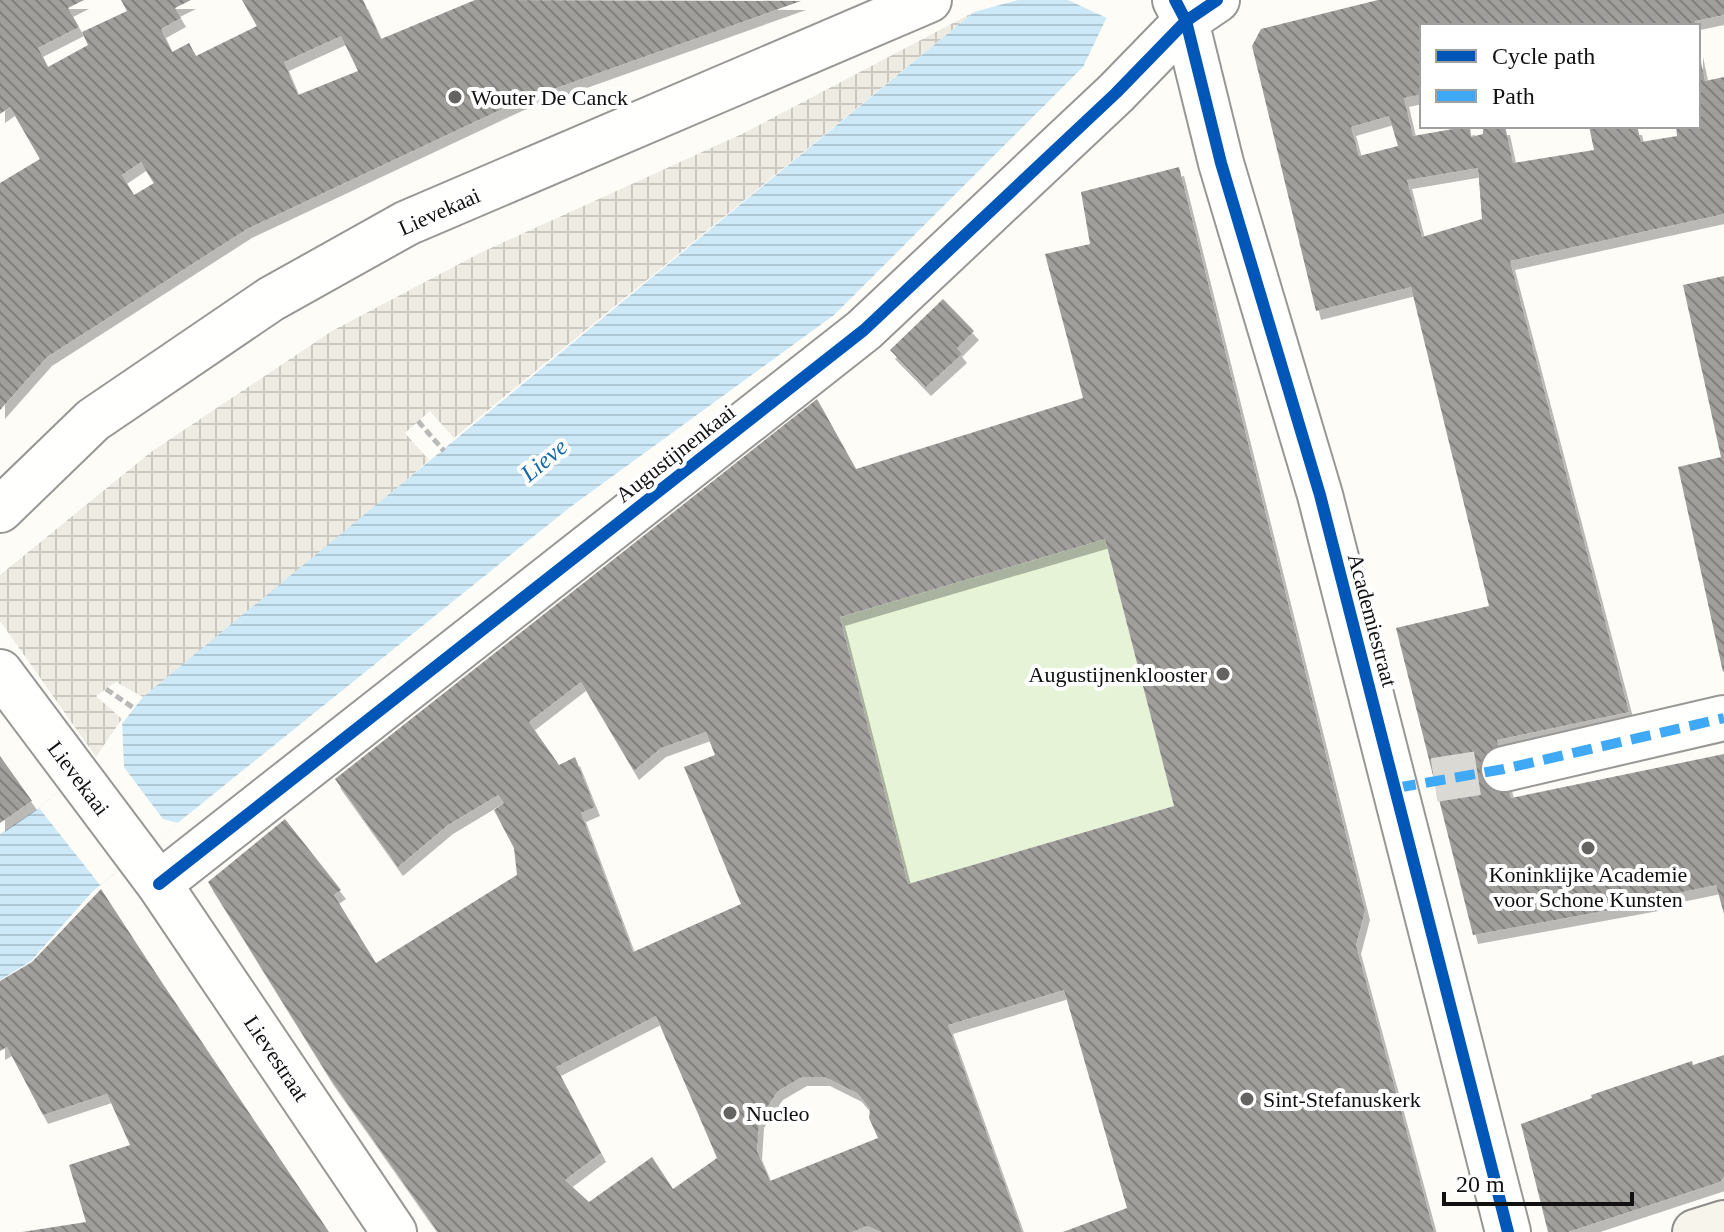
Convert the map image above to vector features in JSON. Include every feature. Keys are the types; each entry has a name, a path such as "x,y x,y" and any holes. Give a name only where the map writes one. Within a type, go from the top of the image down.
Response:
{"street":[{"name":"Lievekaai","path":"0,510 93,420 271,299 407,223 929,0"},
{"name":"Academiestraat","path":"1193,7 1221,163 1320,495 1415,784 1508,1232"},
{"name":"Augustijnenkaai","path":"149,870 864,330 1116,93 1193,7"},
{"name":"Lievekaai","path":"0,672 149,870"},
{"path":"1504,769 1724,718"},
{"name":"Lievestraat","path":"149,870 394,1232"},
{"path":"1695,1232 1724,1223"}],"path":[{"path":"418,421 444,451"},
{"path":"106,689 135,709"}],"green space":[{"path":"1105,539 1174,806 908,884 840,617"}],"shaded area":[{"path":"974,12 454,438 430,411 405,433 429,460 349,531 143,697 116,682 96,696 122,719 96,757 0,621 0,575 151,452 332,331 480,253 744,133"}],"water":[{"name":"Lieve","path":"1018,0 1115,0 1083,67 834,315 569,508 93,891 31,961 0,980 0,834 39,808 96,757 143,697 974,12"}],"pier":[{"path":"1068,0 1119,0 1109,19"},
{"path":"122,719 124,767 163,819 178,823 100,885 39,808 96,757"}],"building":[{"path":"0,0 84,0 68,8 79,27 38,48 48,67 88,45 82,32 127,11 121,0 191,0 175,8 181,18 161,29 172,52 189,43 196,56 257,26 242,0 363,0 381,39 475,0 801,1 517,102 247,229 47,357 0,410 0,183 40,159 10,107 0,114","holes":["341,36 358,71 298,95 284,62","141,162 154,183 134,195 122,175"]},
{"path":"1378,0 1724,0 1724,15 1695,21 1696,24 1420,24 1420,94 1404,98 1413,136 1470,128 1471,137 1483,134 1483,128 1505,128 1513,163 1594,150 1589,128 1638,128 1641,142 1677,136 1676,128 1700,128 1700,57 1705,81 1724,77 1724,214 1510,261 1629,712 1497,740 1511,798 1724,754 1724,914 1716,885 1658,897 1659,901 1473,935 1396,628 1489,606 1411,287 1316,311 1252,46 1261,29","holes":["1389,116 1398,146 1359,156 1351,127","1478,168 1482,219 1422,237 1407,180"]},
{"path":"1179,167 1365,911 1356,945 1434,1232 1063,1232 1127,1208 1064,990 948,1025 1022,1232 881,1232 867,1226 852,1232 438,1232 329,1077 208,882 285,819 341,890 334,895 376,963 517,875 514,848 494,810 504,803 498,795 448,825 398,867 335,779 817,399 856,469 1083,398 1045,254 1090,244 1081,192","holes":["1105,539 1174,806 908,884 840,617","581,682 634,771 661,748 706,732 715,755 684,767 741,904 633,952 581,813 595,807 575,757 559,765 529,722","656,1016 717,1158 673,1189 652,1157 589,1202 565,1180 601,1153 556,1067","802,1077 825,1077 857,1093 870,1109 869,1118 878,1138 770,1181 757,1151 759,1119 778,1091"]},
{"path":"1724,276 1723,672 1678,467 1721,457 1683,285"},
{"path":"943,299 974,331 957,348 962,354 926,387 890,350"},
{"path":"0,756 32,801 0,823"},
{"path":"101,889 329,1232 22,1232 86,1222 69,1165 130,1145 107,1094 43,1115 7,1047 0,1051 0,981 32,962"},
{"path":"1724,1055 1724,1177 1720,1182 1568,1232 1548,1232 1521,1124 1592,1098 1591,1095 1692,1061 1693,1065"}],"tunnel":[{"path":"1434,780 1504,769"}],"marked path":[{"path":"1396,788 1504,769 1724,718"}],"cycle path":[{"path":"1175,0 1186,21 1221,163 1320,495 1508,1232"},
{"path":"159,884 864,330 1116,93 1186,21 1217,0"}],"place":[{"name":"Wouter De Canck","path":"455,97"},
{"name":"Augustijnenklooster","path":"1223,674"},
{"name":"Koninklijke Academie voor Schone Kunsten","path":"1588,848"},
{"name":"Sint-Stefanuskerk","path":"1247,1099"},
{"name":"Nucleo","path":"730,1113"}]}
